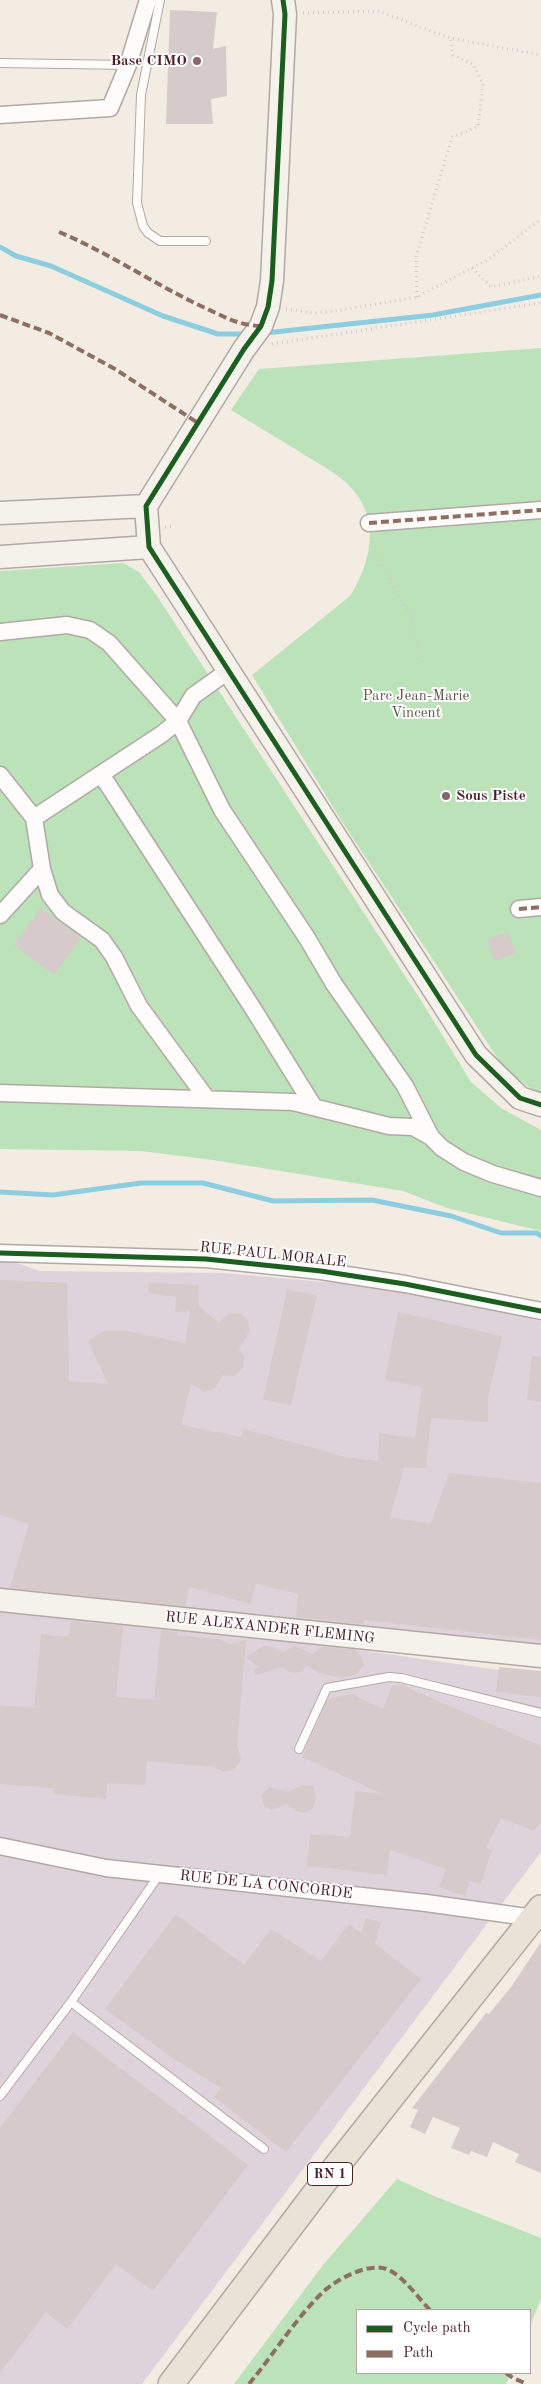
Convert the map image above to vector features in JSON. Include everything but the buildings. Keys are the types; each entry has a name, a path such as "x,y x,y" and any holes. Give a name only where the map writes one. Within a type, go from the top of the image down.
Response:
{"main road":[{"name":"RN 1","path":"172,2384 324,2182 493,1966 539,1914"}],"street":[{"path":"0,115 110,108 128,65 148,0"},
{"path":"284,7 273,272 268,307 259,331 244,349 146,506 149,547 476,1055 520,1098 541,1105"},
{"path":"0,513 146,506"},
{"path":"371,523 541,510"},
{"path":"0,557 149,547"},
{"path":"0,632 67,625 90,630 108,643 178,721 222,810 307,938 334,984 405,1086 431,1137 442,1148 464,1162 493,1174 541,1188"},
{"path":"34,818 178,721 193,696 228,671"},
{"path":"101,774 252,1007 314,1107"},
{"path":"0,775 34,818 42,869 50,895 64,912 102,940 114,957 139,1006 208,1099"},
{"path":"0,915 42,869"},
{"path":"519,909 541,907"},
{"path":"0,1093 293,1102 389,1126 413,1128 431,1137"},
{"name":"RUE PAUL MORALE","path":"0,1253 206,1259 322,1271 405,1284 541,1311"},
{"name":"RUE ALEXANDER FLEMING","path":"0,1600 541,1656"},
{"name":"RUE DE LA CONCORDE","path":"0,1846 106,1868 539,1914"}],"lane":[{"path":"160,0 141,95 137,203 143,226 148,233 160,241 206,241"},
{"path":"0,63 128,65"},
{"path":"299,1749 327,1688 389,1677 401,1678 541,1713"},
{"path":"0,2096 71,2002 160,1873"},
{"path":"71,2002 264,2149"}],"path":[{"path":"284,7 378,11 450,38 541,55"},
{"path":"417,297 416,257 452,137 478,127 483,84 473,64 453,55 450,38"},
{"path":"268,307 312,313 337,312 417,297 489,259 541,219"},
{"path":"472,268 491,287 541,276"},
{"path":"244,349 541,303"},
{"path":"371,523 374,552 411,617 424,665"}],"shaded area":[{"path":"0,1257 40,1271 224,1273 358,1285 456,1302 541,1321 541,1657 0,1598"},
{"path":"0,1608 226,1631 541,1676 541,1852 142,2384 0,2384"}],"green space":[{"name":"Parc Jean-Marie Vincent","path":"541,348 541,1096 509,1072 500,1062 341,820 252,675 350,596 357,584 367,557 370,529 362,502 348,484 330,470 231,410 259,369"},
{"path":"123,563 139,572 157,596 422,1002 471,1082 501,1108 541,1130 541,1231 447,1208 403,1191 213,1160 141,1151 0,1149 0,571"},
{"path":"397,2179 434,2196 541,2238 541,2299 531,2324 531,2309 356,2309 356,2374 511,2374 506,2384 234,2384 323,2265"}],"waterway":[{"path":"0,247 16,256 51,266 163,316 218,334 247,334"},
{"path":"265,333 433,315 541,295"},
{"path":"0,1192 53,1195 141,1183 203,1183 273,1201 372,1200 451,1216 501,1233 537,1233 541,1236"}],"marked path":[{"path":"59,232 96,249 218,314 238,322 261,326"},
{"path":"0,315 49,333 115,369 198,423"},
{"path":"369,523 541,510"},
{"path":"519,909 541,907"},
{"path":"249,2384 313,2302 329,2287 354,2273 373,2268 389,2270 406,2283 429,2309"},
{"path":"507,2374 527,2384"}],"cycle path":[{"path":"283,0 285,14 272,281 268,307 261,326 244,349 146,506 149,547 476,1055 520,1098 541,1105"},
{"path":"0,1253 206,1259 321,1271 405,1284 541,1311"}],"place":[{"name":"Base CIMO","path":"197,61"},
{"name":"Sous Piste","path":"446,796"}]}
